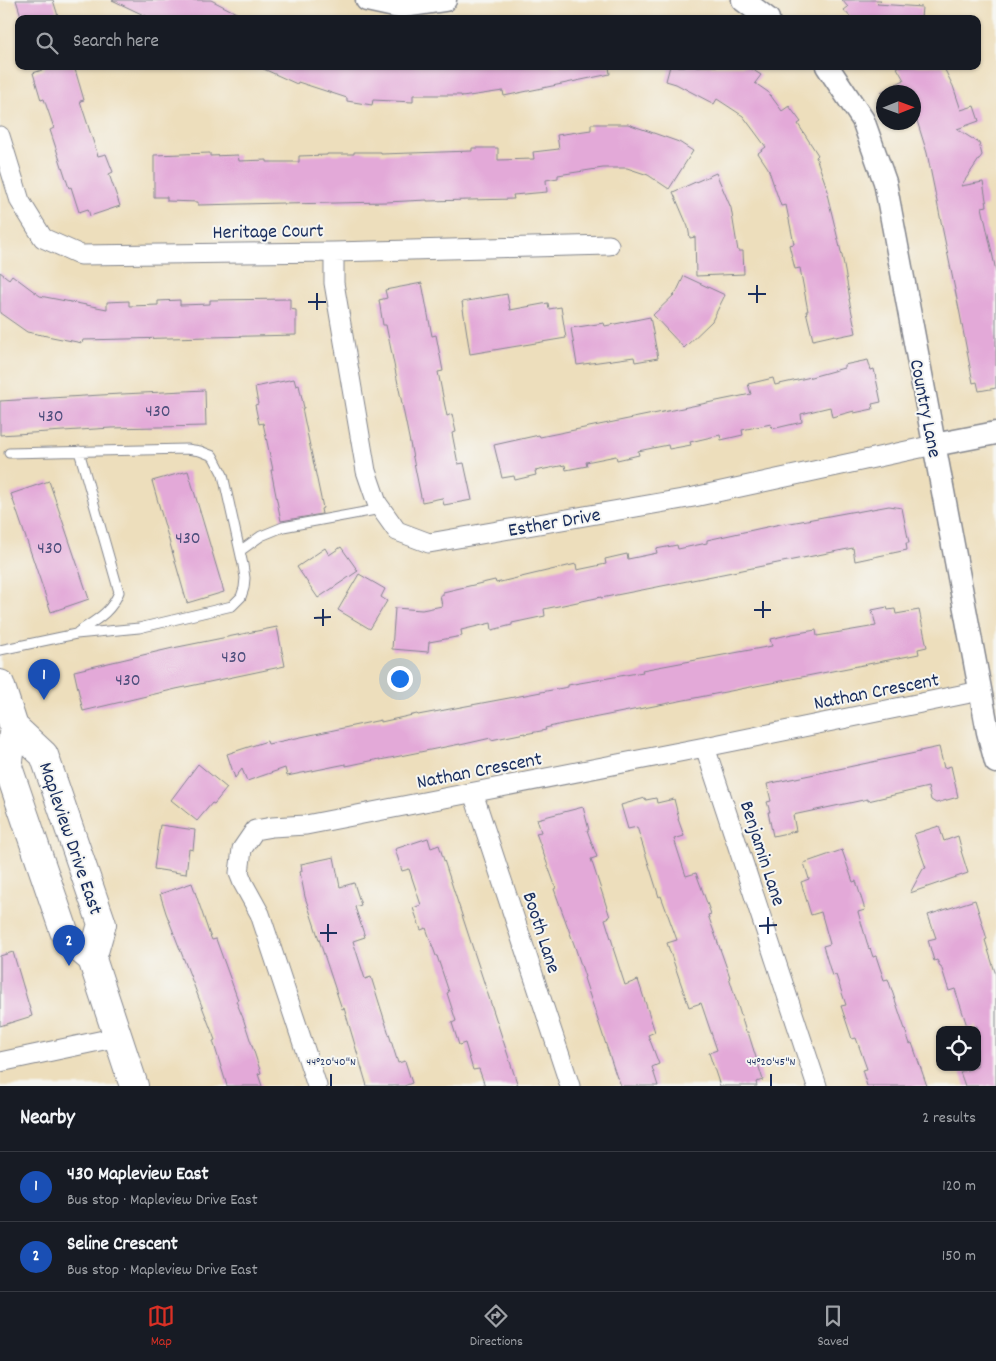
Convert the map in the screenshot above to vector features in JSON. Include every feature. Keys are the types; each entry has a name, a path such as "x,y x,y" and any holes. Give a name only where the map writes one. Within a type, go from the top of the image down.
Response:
{"main road":[{"name":"Mapleview Drive East","path":"0,684 14,727 8,768 66,937 92,959 102,924 44,755 14,727"},
{"path":"92,959 134,1086"}],"street":[{"path":"367,0 399,7 445,0"},
{"path":"744,0 763,15"},
{"name":"Country Lane","path":"830,70 863,120 885,182 980,691 996,762"},
{"name":"Heritage Court","path":"0,136 20,201 43,238 80,255 334,252 609,244"},
{"name":"Esther Drive","path":"334,252 334,283 366,471 377,503 397,531 429,543 694,497 996,433"},
{"name":"Nathan Crescent","path":"317,1086 260,914 239,873 242,849 255,830 272,826 306,825 473,793 980,691"},
{"name":"Benjamin Lane","path":"705,747 817,1086"},
{"name":"Booth Lane","path":"473,793 570,1086"},
{"path":"0,1062 118,1037"}],"lane":[{"path":"0,650 76,634 139,628 232,606 241,598 245,578 222,475 213,456 187,449 9,453"},
{"path":"76,634 106,614 115,603 119,592 79,451"},
{"path":"240,551 261,536 283,527 381,509"}],"building":[{"path":"16,0 53,0 58,15 21,15"},
{"path":"112,0 211,0 240,15 144,15"},
{"path":"842,0 881,0 877,4 922,7 921,15 848,15 844,10 848,7"},
{"path":"42,70 75,70 84,100 80,101 98,156 106,154 113,172 109,174 120,206 90,216 88,209 79,212 50,130 54,128 44,99 41,100 33,73"},
{"path":"266,70 610,70 610,74 504,96 503,91 462,97 461,95 413,95 413,102 373,100 372,105 347,101 347,98 298,82 297,84"},
{"path":"669,70 753,70 761,75 755,83 768,92 782,111 789,106 801,122 798,124 818,155 816,157 829,194 827,194 843,260 856,333 813,340 806,311 808,311 800,268 795,269 789,245 794,244 786,205 781,206 768,168 758,153 766,147 743,116 717,99 714,104 676,84 666,81"},
{"path":"898,70 945,70 961,110 974,106 979,121 957,129 979,143 982,155 961,186 983,182 987,206 982,207 996,271 996,388 979,391 977,382 973,383 927,153 920,130 921,85 894,85 904,80"},
{"path":"591,124 628,124 679,142 693,151 669,189 648,175 627,168 603,168 558,175 558,178 546,180 547,192 513,195 514,199 198,205 198,202 167,201 167,197 154,197 154,155 210,153 210,156 238,155 239,161 299,162 299,156 354,154 354,152 381,152 381,154 472,151 472,148 498,148 498,160 534,159 533,152 559,149 557,135 591,130"},
{"path":"716,173 731,208 738,251 743,251 744,274 696,276 695,237 690,238 688,227 673,192"},
{"path":"0,272 9,279 12,275 40,296 107,309 107,302 129,301 129,306 158,305 158,301 180,300 180,305 210,304 210,300 290,299 290,309 296,310 296,335 83,340 82,343 27,332 0,313"},
{"path":"684,276 725,295 712,321 684,348 653,315 676,293"},
{"path":"422,283 432,336 436,335 443,371 438,372 447,416 452,414 456,432 452,433 458,464 464,463 472,500 444,505 442,498 422,502 386,325 383,325 379,300 387,298 385,290"},
{"path":"507,294 510,310 548,303 549,309 561,307 566,338 470,354 462,302"},
{"path":"650,317 658,358 635,362 634,357 577,365 571,328 604,323 605,326"},
{"path":"868,360 871,370 874,369 881,402 872,404 873,409 854,413 854,411 832,417 830,407 801,414 802,422 772,429 771,424 742,430 743,435 721,440 720,435 690,442 691,445 669,449 668,445 638,451 639,455 617,460 616,456 586,462 587,466 566,470 565,465 535,471 536,475 515,480 514,476 502,478 494,445 751,394 748,384 773,378 775,385 811,377 844,368 844,365"},
{"path":"294,379 296,386 299,385 323,508 321,509 322,514 281,521 263,423 259,424 255,405 258,404 255,387"},
{"path":"205,390 206,426 111,428 0,435 0,401"},
{"path":"188,471 224,592 187,603 152,481"},
{"path":"49,481 89,599 51,612 11,494"},
{"path":"889,506 902,508 909,543 906,543 907,550 855,561 853,548 544,609 545,616 512,623 512,625 492,630 491,623 461,630 462,636 429,642 428,652 392,649 395,608 422,610 442,606 440,595 443,595 443,592 495,580 496,583 576,564 577,570 606,564 605,559 627,554 628,559 657,553 656,549 677,545 678,549 707,543 707,540 785,523"},
{"path":"341,547 358,571 318,598 297,567 325,548 329,555"},
{"path":"359,574 385,589 381,597 387,601 370,629 338,610"},
{"path":"887,607 888,610 895,609 896,614 919,610 927,647 918,649 919,654 562,724 545,728 546,730 491,740 491,738 287,776 285,768 247,781 242,769 235,778 227,754 267,741 268,744 381,720 381,722 568,687 568,685 643,672 642,670 772,646 770,639 792,634 816,630 817,636 876,626 872,610"},
{"path":"277,627 285,666 83,711 74,671 173,648"},
{"path":"939,747 944,768 951,766 958,797 936,803 931,800 928,787 868,801 868,799 793,815 796,831 773,836 768,812 770,812 767,802 771,801 767,784"},
{"path":"198,764 227,788 197,821 171,800"},
{"path":"645,798 646,800 656,798 657,803 674,799 684,836 674,839 686,876 696,873 711,914 708,915 763,1080 756,1082 757,1086 720,1086 709,1053 717,1050 701,1003 689,1007 667,943 677,940 661,896 659,897 637,827 628,829 621,805"},
{"path":"583,807 589,830 587,830 597,857 591,859 610,917 605,919 613,948 625,985 638,980 655,1032 648,1035 659,1064 652,1067 658,1086 621,1086 617,1078 575,947 554,889 556,888 536,833 541,832 537,819"},
{"path":"160,825 195,830 193,850 189,849 186,874 154,869"},
{"path":"939,826 944,841 958,836 968,873 910,893 923,869 926,868 914,834"},
{"path":"428,838 431,848 439,845 518,1086 485,1086 479,1069 473,1070 465,1043 459,1045 452,1023 456,1021 447,993 449,992 437,956 426,928 421,930 413,908 421,905 409,869 402,871 395,849"},
{"path":"842,850 853,882 856,881 865,910 858,912 869,949 873,957 876,956 884,980 888,979 910,1044 912,1043 927,1086 867,1086 862,1070 867,1069 856,1038 852,1039 841,1006 846,1005 836,975 832,976 823,946 830,944 821,912 811,915 801,882 809,879 804,863"},
{"path":"334,857 340,887 354,883 361,905 355,907 365,937 353,941 365,979 371,977 398,1063 405,1061 412,1083 404,1086 367,1086 344,1008 342,1009 305,897 300,872 302,871 301,864"},
{"path":"192,883 209,933 212,940 216,939 238,1000 236,1001 261,1073 258,1074 262,1086 227,1086 213,1041 215,1040 166,913 160,894"},
{"path":"975,900 996,975 996,1086 965,1086 960,1072 981,1071 981,1026 967,1026 955,989 949,991 941,966 937,960 934,961 928,940 936,938 928,915"},
{"path":"13,952 32,1016 0,1026 0,956"}],"place":[{"name":"430 Mapleview East","path":"44,700"},
{"name":"Seline Crescent","path":"69,966"}]}
